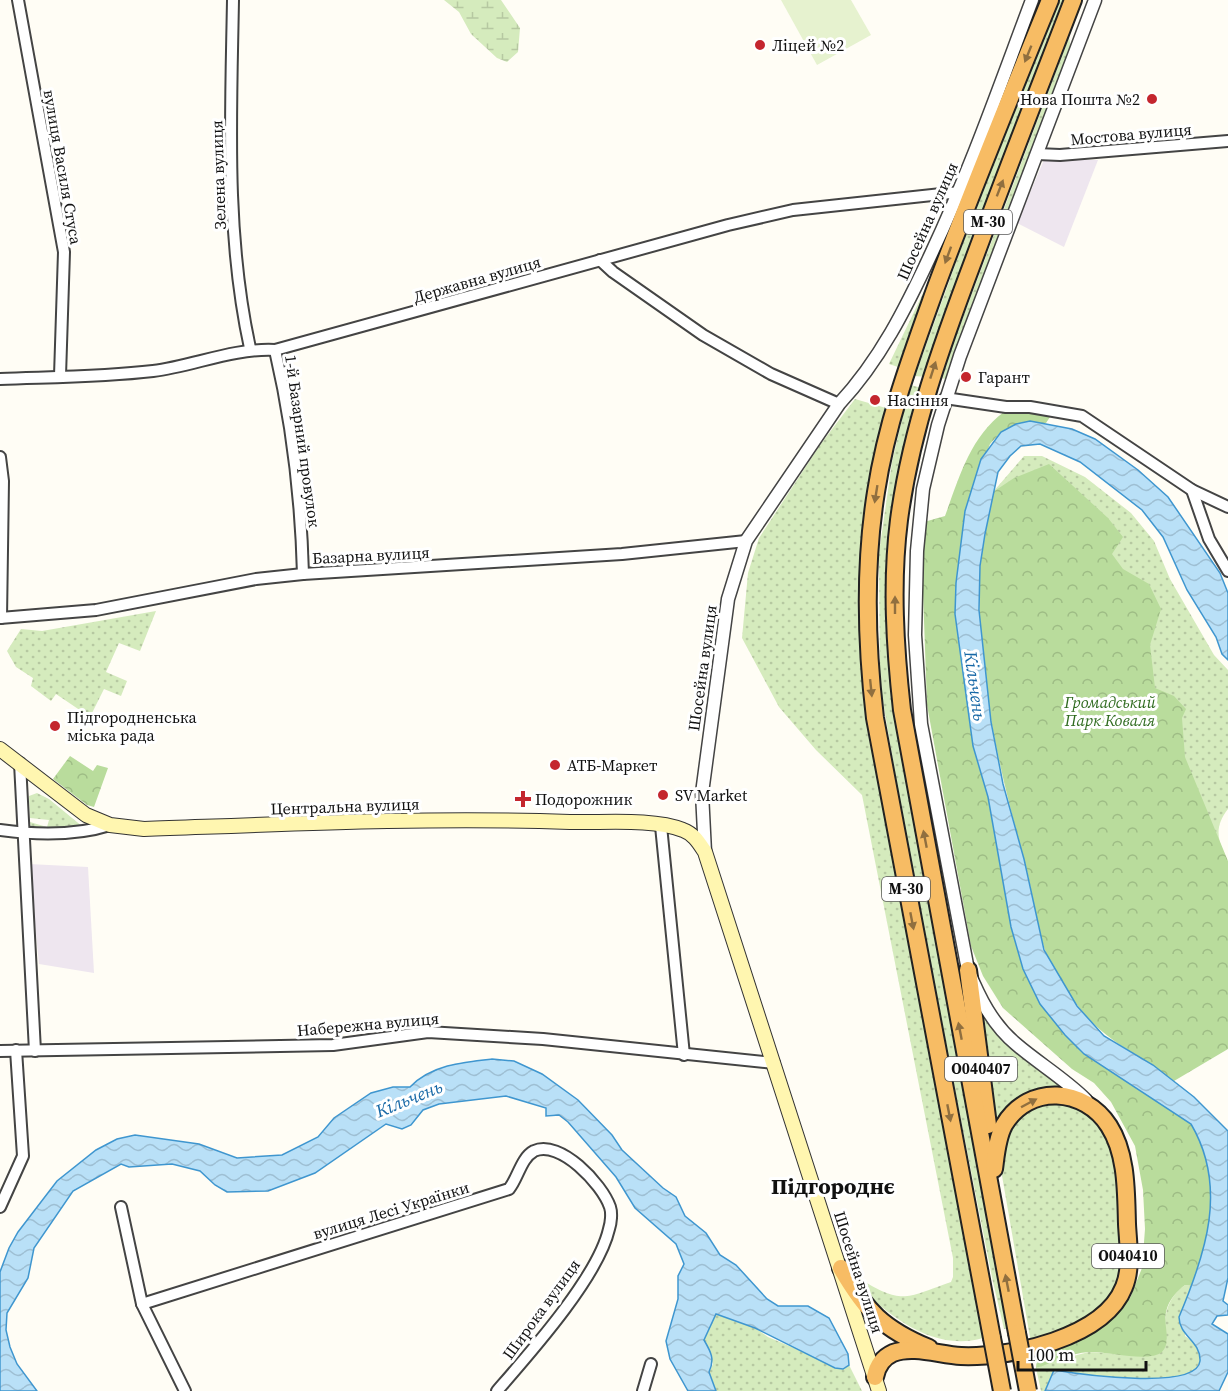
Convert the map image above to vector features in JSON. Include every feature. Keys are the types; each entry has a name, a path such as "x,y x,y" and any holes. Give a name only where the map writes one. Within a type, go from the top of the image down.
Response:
{"highway":[{"name":"М-30","path":"1002,1391 875,718 867,632 869,552 881,462 903,377 974,186 1050,0"},
{"name":"М-30","path":"1028,1391 903,710 895,633 896,553 908,467 928,384 999,190 1073,0"},
{"name":"О040407","path":"968,970 994,1169"},
{"name":"О040410","path":"877,1384 880,1363 893,1353 910,1351 980,1355 1061,1339 1097,1322 1120,1297 1128,1270 1126,1192 1116,1140 1109,1126 1094,1108 1076,1098 1059,1095 1044,1096 1024,1105 1010,1116 1000,1134 994,1169 998,1233"},
{"name":"О040410","path":"841,1268 861,1300 879,1321 904,1337 950,1355"}],"main road":[{"name":"Центральна вулиця","path":"0,749 86,815 110,825 144,829 421,819 523,820 661,826 684,830 696,839 705,852"},
{"name":"Шосейна вулиця","path":"705,852 877,1384"}],"street":[{"name":"вулиця Василя Стуса","path":"18,0 64,252 60,376"},
{"name":"Зелена вулиця","path":"233,0 230,195 243,318 250,348"},
{"name":"Шосейна вулиця","path":"705,852 702,794 714,689 728,598 746,541 839,404 856,385 891,335 960,192 1032,0"},
{"name":"О040407","path":"968,970 921,724 915,635 917,551 923,489 945,398 1095,0"},
{"name":"Мостова вулиця","path":"1037,154 1060,155 1228,141"},
{"name":"Державна вулиця","path":"0,379 60,376 84,378 155,371 250,348 275,350 600,260 793,210 960,192"},
{"path":"600,260 613,272 703,335 771,374 839,404"},
{"name":"1-й Базарний провулок","path":"275,350 302,522 303,574"},
{"path":"945,398 1006,407 1030,407 1082,416 1192,490 1228,507"},
{"path":"0,457 3,481 1,618"},
{"path":"1192,490 1209,539 1228,571"},
{"name":"Базарна вулиця","path":"1,618 96,610 244,581 303,574 622,554 746,541"},
{"path":"20,763 35,1052"},
{"path":"0,831 24,834 86,833 110,825"},
{"path":"661,826 684,1055"},
{"path":"968,970 982,1002 1007,1036 1094,1108"},
{"name":"Набережна вулиця","path":"0,1051 333,1045 428,1032 543,1039 774,1063"},
{"path":"0,1208 23,1156 16,1050"},
{"name":"вулиця Лесі Українки","path":"142,1304 509,1189 517,1180 528,1155 536,1150 554,1150 573,1161 593,1180 610,1207"},
{"path":"121,1207 142,1304 185,1391"},
{"name":"Широка вулиця","path":"497,1391 541,1340 591,1269 609,1232 610,1207"},
{"path":"644,1391 651,1364"}],"shaded area":[{"path":"1044,160 1098,160 1064,247 1017,223"},
{"path":"29,864 88,867 94,973 39,964"}],"green space":[{"path":"444,0 501,0 520,28 518,52 507,62 497,58 471,34 459,12"},
{"path":"781,0 851,0 871,35 817,65"},
{"path":"1038,0 1046,0 901,368 889,364 938,262"},
{"path":"1057,0 1069,0 926,377 915,376 963,243"},
{"path":"1069,37 1071,48 946,379 940,378"},
{"path":"910,385 922,388 891,607 1009,1328 1004,1329 907,847 880,683 879,553 892,462"},
{"path":"855,399 886,408 877,450 861,612 926,1026 983,1338 965,1341 947,1340 915,1329 899,1320 858,1286 860,1279 886,1293 896,1296 913,1295 951,1282 953,1258 862,795 816,750 779,707 742,638 748,573 759,538 820,445"},
{"path":"1004,412 1052,414 1046,423 1016,424 1001,432 990,444 965,511 955,614 973,746 988,797 1011,927 1023,969 1040,1004 1084,1054 1191,1124 1212,1158 1220,1198 1216,1233 1193,1286 1185,1285 1174,1295 1168,1305 1167,1338 1162,1352 1156,1355 1127,1356 1089,1352 1068,1356 1036,1368 1037,1355 1088,1336 1104,1326 1130,1298 1142,1268 1145,1229 1143,1190 1135,1146 1111,1102 1094,1083 1072,1069 1003,1008 983,976 971,946 927,705 922,564 924,522 945,516 974,446 982,433"},
{"path":"1024,456 1042,456 1085,477 1131,513 1154,541 1170,579 1214,655 1228,670 1228,809 1220,824 1219,834 1223,851 993,492"},
{"name":"Громадський Парк Коваля","path":"1049,464 1108,518 1123,537 1112,554 1123,569 1149,584 1161,609 1150,645 1155,688 1174,696 1186,709 1182,718 1185,757 1228,861 1228,1049 1174,1081 1099,1029 1073,1000 1054,970 1041,936 997,752 981,642 979,605 983,540 993,492 1014,478"},
{"path":"156,611 140,651 119,643 106,672 127,681 121,696 104,689 90,717 56,694 51,701 31,686 33,678 16,667 7,651 21,629 42,631"},
{"path":"70,756 93,771 97,765 108,768 94,807 87,805 53,779"},
{"path":"37,793 49,799 83,827 31,831 30,822 47,827 49,820 30,818 29,796"},
{"path":"979,1009 1002,1041 1068,1092 1060,1090 996,1133"},
{"path":"1069,1101 1096,1119 1107,1134 1114,1153 1120,1197 1121,1282 1092,1317 1031,1343 1001,1170 1007,1131 1032,1106"},
{"path":"1185,1285 1193,1286 1186,1300 1185,1336 1198,1351 1200,1358 1197,1368 1187,1375 1154,1380 1082,1375 1054,1370 1045,1391 1041,1391 1036,1368 1053,1361 1089,1352 1151,1356 1167,1341 1165,1325 1169,1303"},
{"path":"715,1314 755,1328 768,1337 843,1369 849,1365 862,1391 716,1391 709,1372 713,1364 704,1340"}],"water":[{"name":"Кільчень","path":"1030,421 1072,429 1095,439 1138,470 1168,497 1220,573 1228,593 1228,660 1222,654 1216,637 1187,590 1163,537 1142,510 1080,462 1040,444 1021,446 998,472 980,566 979,610 991,722 1003,784 1024,859 1044,950 1077,1006 1104,1036 1153,1065 1194,1097 1228,1131 1228,1278 1223,1301 1228,1305 1228,1315 1217,1316 1212,1324 1228,1334 1228,1372 1219,1391 1045,1391 1054,1370 1110,1377 1159,1378 1179,1376 1194,1370 1200,1361 1199,1354 1194,1343 1182,1329 1179,1317 1204,1244 1211,1196 1209,1172 1202,1148 1191,1124 1084,1054 1065,1035 1040,1004 1023,969 1011,927 988,797 973,746 955,614 956,583 965,511 981,459 1001,432 1016,424"},
{"name":"Кільчень","path":"492,1059 514,1061 542,1074 578,1100 612,1135 622,1150 676,1197 685,1216 706,1233 720,1255 736,1265 767,1299 778,1306 808,1306 829,1318 848,1354 849,1365 843,1369 835,1368 755,1328 716,1314 704,1340 711,1356 712,1363 709,1372 716,1391 688,1391 670,1359 666,1341 678,1299 678,1276 684,1264 676,1244 635,1208 616,1177 568,1122 559,1115 546,1116 546,1108 506,1096 439,1104 423,1110 411,1125 402,1129 386,1124 315,1173 268,1191 227,1192 215,1185 200,1171 172,1164 129,1167 121,1164 73,1191 34,1248 28,1278 7,1313 6,1330 10,1347 17,1364 37,1391 0,1391 0,1272 9,1248 18,1232 57,1181 96,1150 117,1139 135,1135 199,1144 237,1158 282,1155 318,1137 334,1118 371,1093 393,1087 410,1087 428,1074 448,1066"}],"place":[{"name":"Ліцей №2","path":"760,45"},
{"name":"Нова Пошта №2","path":"1152,99"},
{"name":"Гарант","path":"966,377"},
{"name":"Насіння","path":"875,400"},
{"name":"Підгородненська міська рада","path":"55,726"},
{"name":"АТБ-Маркет","path":"555,765"},
{"name":"SV Market","path":"663,795"},
{"name":"Подорожник","path":"523,799"}],"district":[{"name":"Підгороднє","path":"833,1186"}]}
